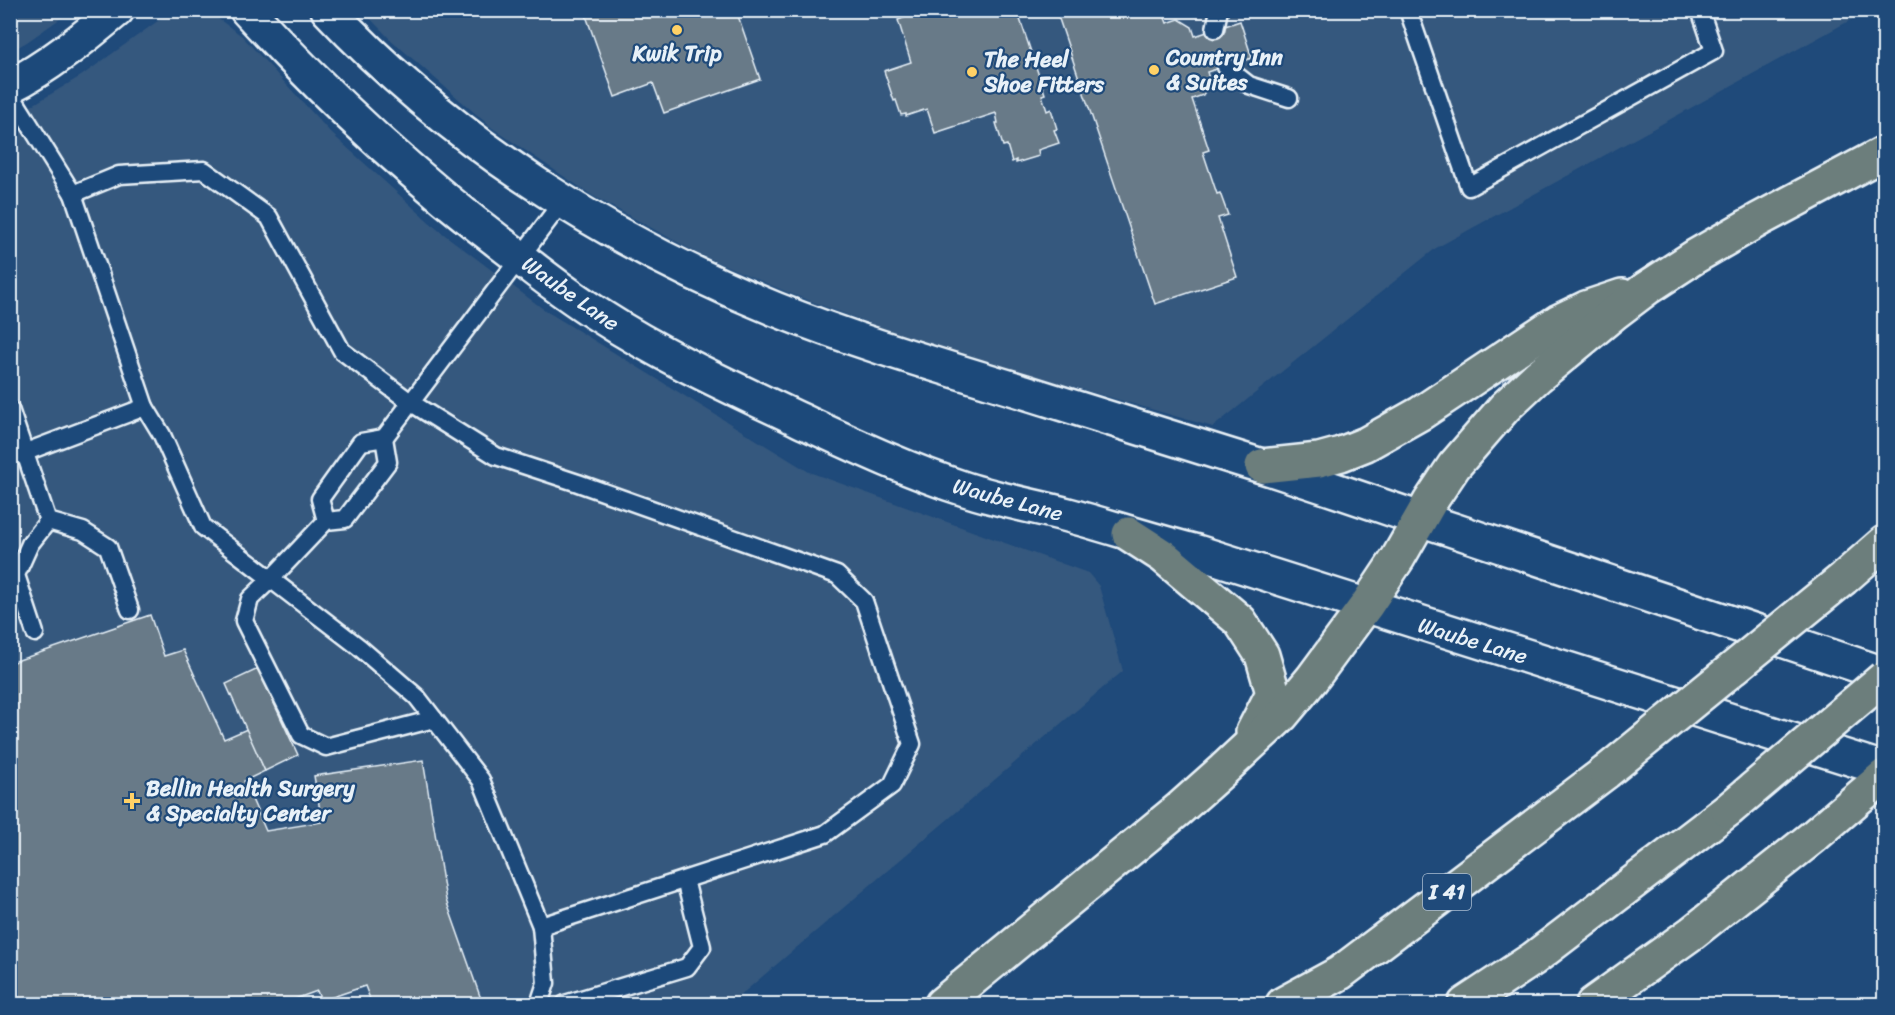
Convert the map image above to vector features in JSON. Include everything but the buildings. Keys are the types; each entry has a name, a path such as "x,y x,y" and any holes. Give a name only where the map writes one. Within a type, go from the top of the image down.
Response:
{"highway":[{"path":"942,1005 1170,816 1282,715 1312,680 1366,606 1460,460 1505,407 1556,361 1647,288 1734,234 1884,153"},
{"path":"1262,466 1319,460 1366,444 1413,417 1559,321 1604,301 1647,288"},
{"path":"1129,534 1163,556 1240,621 1262,655 1272,693 1244,751"},
{"name":"I 41","path":"1283,1005 1340,972 1606,772 1844,579 1884,543"},
{"path":"1465,1005 1533,959 1728,810 1884,676"},
{"path":"1593,1005 1692,933 1813,837 1884,776"}],"main road":[{"path":"10,86 62,52 117,10"},
{"name":"Waube Lane","path":"247,10 359,125 451,204 520,258 592,310 632,335 819,429 966,490 1069,515 1197,552 1884,769"},
{"path":"328,10 364,48 434,108 490,152 562,202 623,237 736,292 798,317 939,365 1262,466 1884,676"}],"lane":[{"path":"1215,29 1219,10"},
{"path":"1408,10 1469,187 1714,51 1700,10"},
{"path":"1226,66 1249,85 1289,98"},
{"path":"10,93 73,194 145,407 162,435 203,527 359,647 417,697 481,780 541,926 546,983 539,1005"},
{"path":"73,194 119,175 204,170 269,217 342,351 410,402 496,456 837,575 864,601 912,744 892,785 825,834 541,926"},
{"path":"326,521 320,499 362,442 384,438 562,202"},
{"path":"18,456 145,407"},
{"path":"10,409 18,456 48,521 83,531 108,547 130,610"},
{"path":"384,438 388,462 345,519 326,521 250,599 244,621 301,735 326,747 434,719"},
{"path":"35,633 16,575 30,544 48,521"},
{"path":"565,1005 687,967 702,947 685,880"}],"shaded area":[{"path":"11,10 71,10 71,11 11,51"},
{"path":"196,11 213,15 242,36 331,133 437,229 546,311 809,472 1088,573 1099,586 1123,671 730,1004 11,1004 11,118 81,76 162,18 181,12"},
{"path":"363,11 1867,11 1436,248 1213,427 928,345 789,293 701,255 593,196 492,128 390,39"}],"place":[{"name":"Kwik Trip","path":"677,30"},
{"name":"Country Inn & Suites","path":"1154,70"},
{"name":"The Heel Shoe Fitters","path":"972,72"},
{"name":"Bellin Health Surgery & Specialty Center","path":"132,801"}]}
